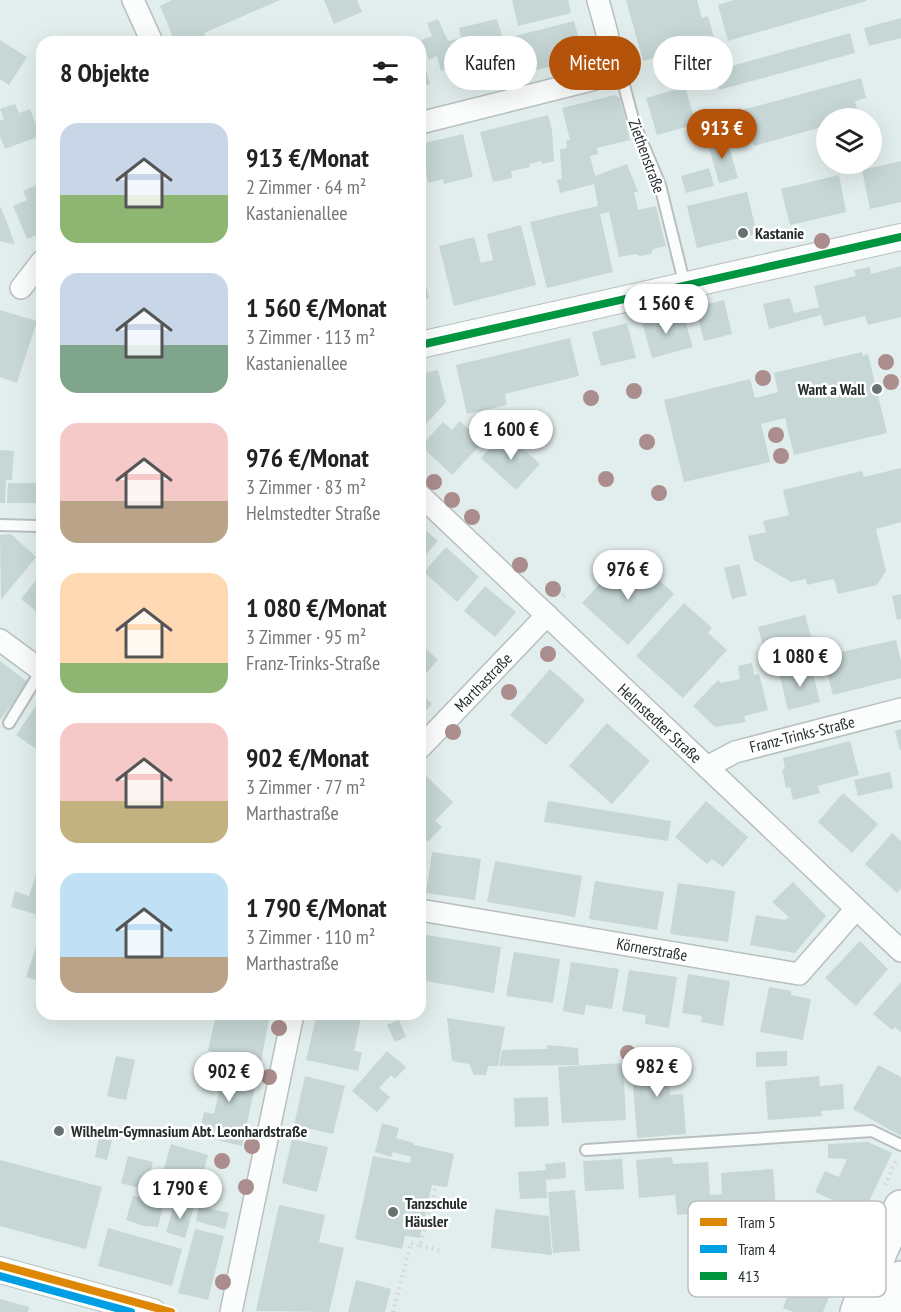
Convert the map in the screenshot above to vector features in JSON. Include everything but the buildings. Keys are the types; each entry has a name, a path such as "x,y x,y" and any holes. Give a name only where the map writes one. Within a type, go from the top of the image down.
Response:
{"main road":[{"path":"886,1240 901,1207"},
{"path":"888,1312 901,1278"},
{"path":"857,1312 863,1297"}],"street":[{"path":"133,0 149,36"},
{"path":"598,0 606,36"},
{"path":"426,121 551,90"},
{"path":"426,344 901,237"},
{"path":"21,288 36,269"},
{"name":"Helmstedter Straße","path":"426,501 901,951"},
{"name":"Marthastraße","path":"426,742 547,615"},
{"path":"0,640 36,666"},
{"name":"Franz-Trinks-Straße","path":"706,767 735,752 901,709"},
{"name":"Körnerstraße","path":"426,911 799,974 856,909"},
{"path":"231,1312 292,1020"},
{"path":"0,1270 142,1311"}],"lane":[{"name":"Ziethenstraße","path":"625,90 634,123 660,185 685,286"},
{"path":"0,525 36,526"},
{"path":"9,723 36,680"},
{"path":"586,1150 872,1131 901,1145"}],"path":[{"path":"420,1246 435,1189 432,1188"},
{"path":"393,1312 411,1243 442,1251"}],"tram line":[{"name":"5","path":"0,1265 171,1312"},
{"name":"4","path":"0,1276 131,1312"}],"transit line":[{"name":"413","path":"426,344 901,237"}],"place":[{"name":"Kastanie","path":"743,233"},
{"name":"Want a Wall","path":"877,389"},
{"name":"Wilhelm-Gymnasium Abt. Leonhardstraße","path":"59,1131"},
{"name":"Tanzschule Häusler","path":"393,1212"}]}
